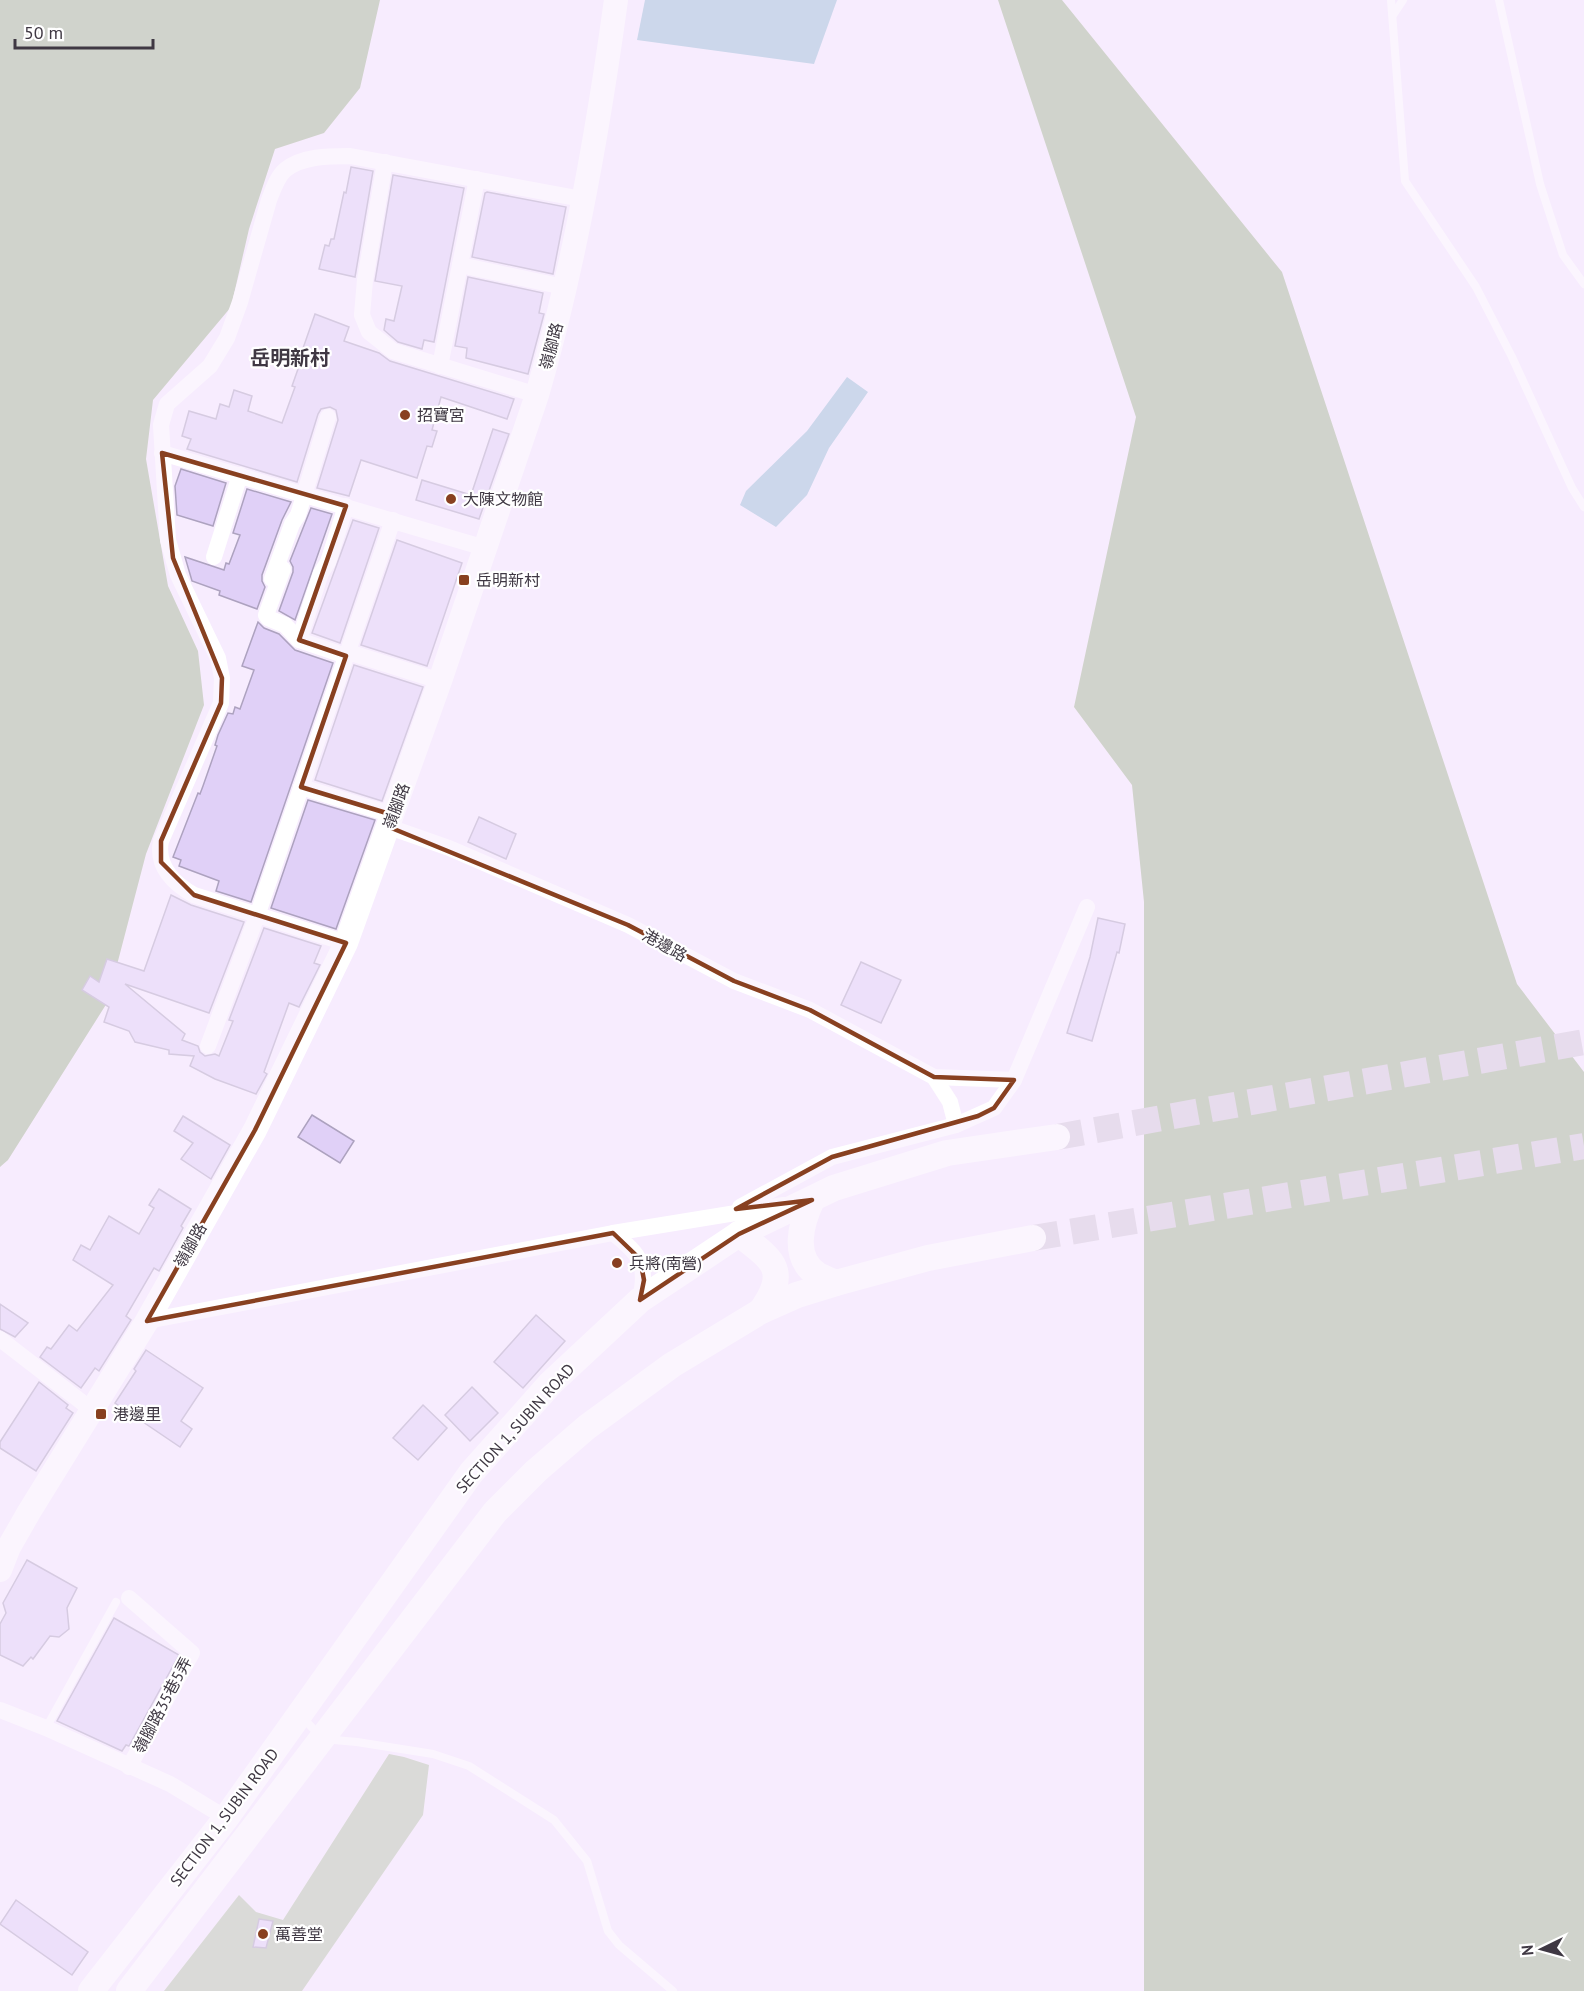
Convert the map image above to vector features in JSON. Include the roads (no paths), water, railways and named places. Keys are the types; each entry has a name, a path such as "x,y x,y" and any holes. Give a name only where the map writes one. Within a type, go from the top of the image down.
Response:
{"main road":[{"name":"SECTION 1, SUBIN ROAD","path":"91,1991 226,1818 471,1473 551,1383 640,1300 734,1224 812,1200 834,1188 947,1153 1057,1137"},
{"path":"812,1200 805,1216 800,1247 805,1262 816,1274 836,1283"},
{"path":"734,1224 774,1264 777,1284 761,1311"},
{"name":"SECTION 1, SUBIN ROAD","path":"129,1991 495,1512 536,1471 587,1427 672,1365 761,1311 797,1295 928,1258 1033,1238"}],"street":[{"name":"嶺腳路","path":"0,1570 5,1544 147,1322 255,1130 346,944 440,681 551,348 603,90 616,0"},
{"path":"346,944 194,895 172,879 161,862 159,851 161,841 221,703 222,678 218,658 178,574 173,558 167,528 162,453 161,425 166,405 210,366 227,339 269,200 285,170 321,156 350,156 582,199"},
{"path":"385,162 365,280 363,321 369,333 393,351 537,395"},
{"path":"440,366 477,179"},
{"path":"460,265 564,286"},
{"path":"273,579 292,524 298,515 328,417"},
{"path":"162,453 485,548"},
{"path":"214,557 240,475"},
{"path":"299,640 346,506"},
{"path":"208,1046 257,916 393,520"},
{"path":"290,551 266,615 268,618 285,625 299,640 440,681"},
{"name":"港邊路","path":"301,787 391,821 448,848 628,925 734,981 810,1010 934,1077"},
{"path":"147,1322 613,1233 734,1224 832,1157 956,1125 994,1108 1014,1080 1087,908"},
{"path":"934,1077 1014,1080"},
{"path":"934,1077 950,1102 956,1125"},
{"path":"613,1233 628,1244 640,1259 644,1280 640,1300"},
{"path":"0,1340 92,1410"},
{"name":"嶺腳路35巷5弄","path":"122,1600 192,1653 129,1767"},
{"path":"0,1710 46,1728 170,1784 226,1818"}],"lane":[{"path":"1391,0 1405,181 1476,287 1512,357 1572,488 1584,507"},
{"path":"1393,15 1403,0"},
{"path":"1499,0 1540,184 1563,255 1584,284"},
{"path":"46,1728 122,1600"},
{"path":"299,1714 323,1739 357,1742 433,1755 469,1766 554,1820 587,1861 608,1931 620,1945 673,1991"}],"water":[{"path":"645,0 837,0 814,64 637,40"},
{"path":"847,377 868,392 829,448 807,495 776,527 740,505 746,491 807,431"}],"tunnel":[{"path":"1057,1137 1584,1042"},
{"path":"1033,1238 1584,1146"}],"place":[{"name":"招寶宮","path":"405,415"},
{"name":"大陳文物館","path":"451,499"},
{"name":"岳明新村","path":"464,580"},
{"name":"兵將(南營)","path":"617,1263"},
{"name":"港邊里","path":"101,1414"},
{"name":"萬善堂","path":"263,1934"}],"district":[{"name":"岳明新村","path":"290,358"}]}
